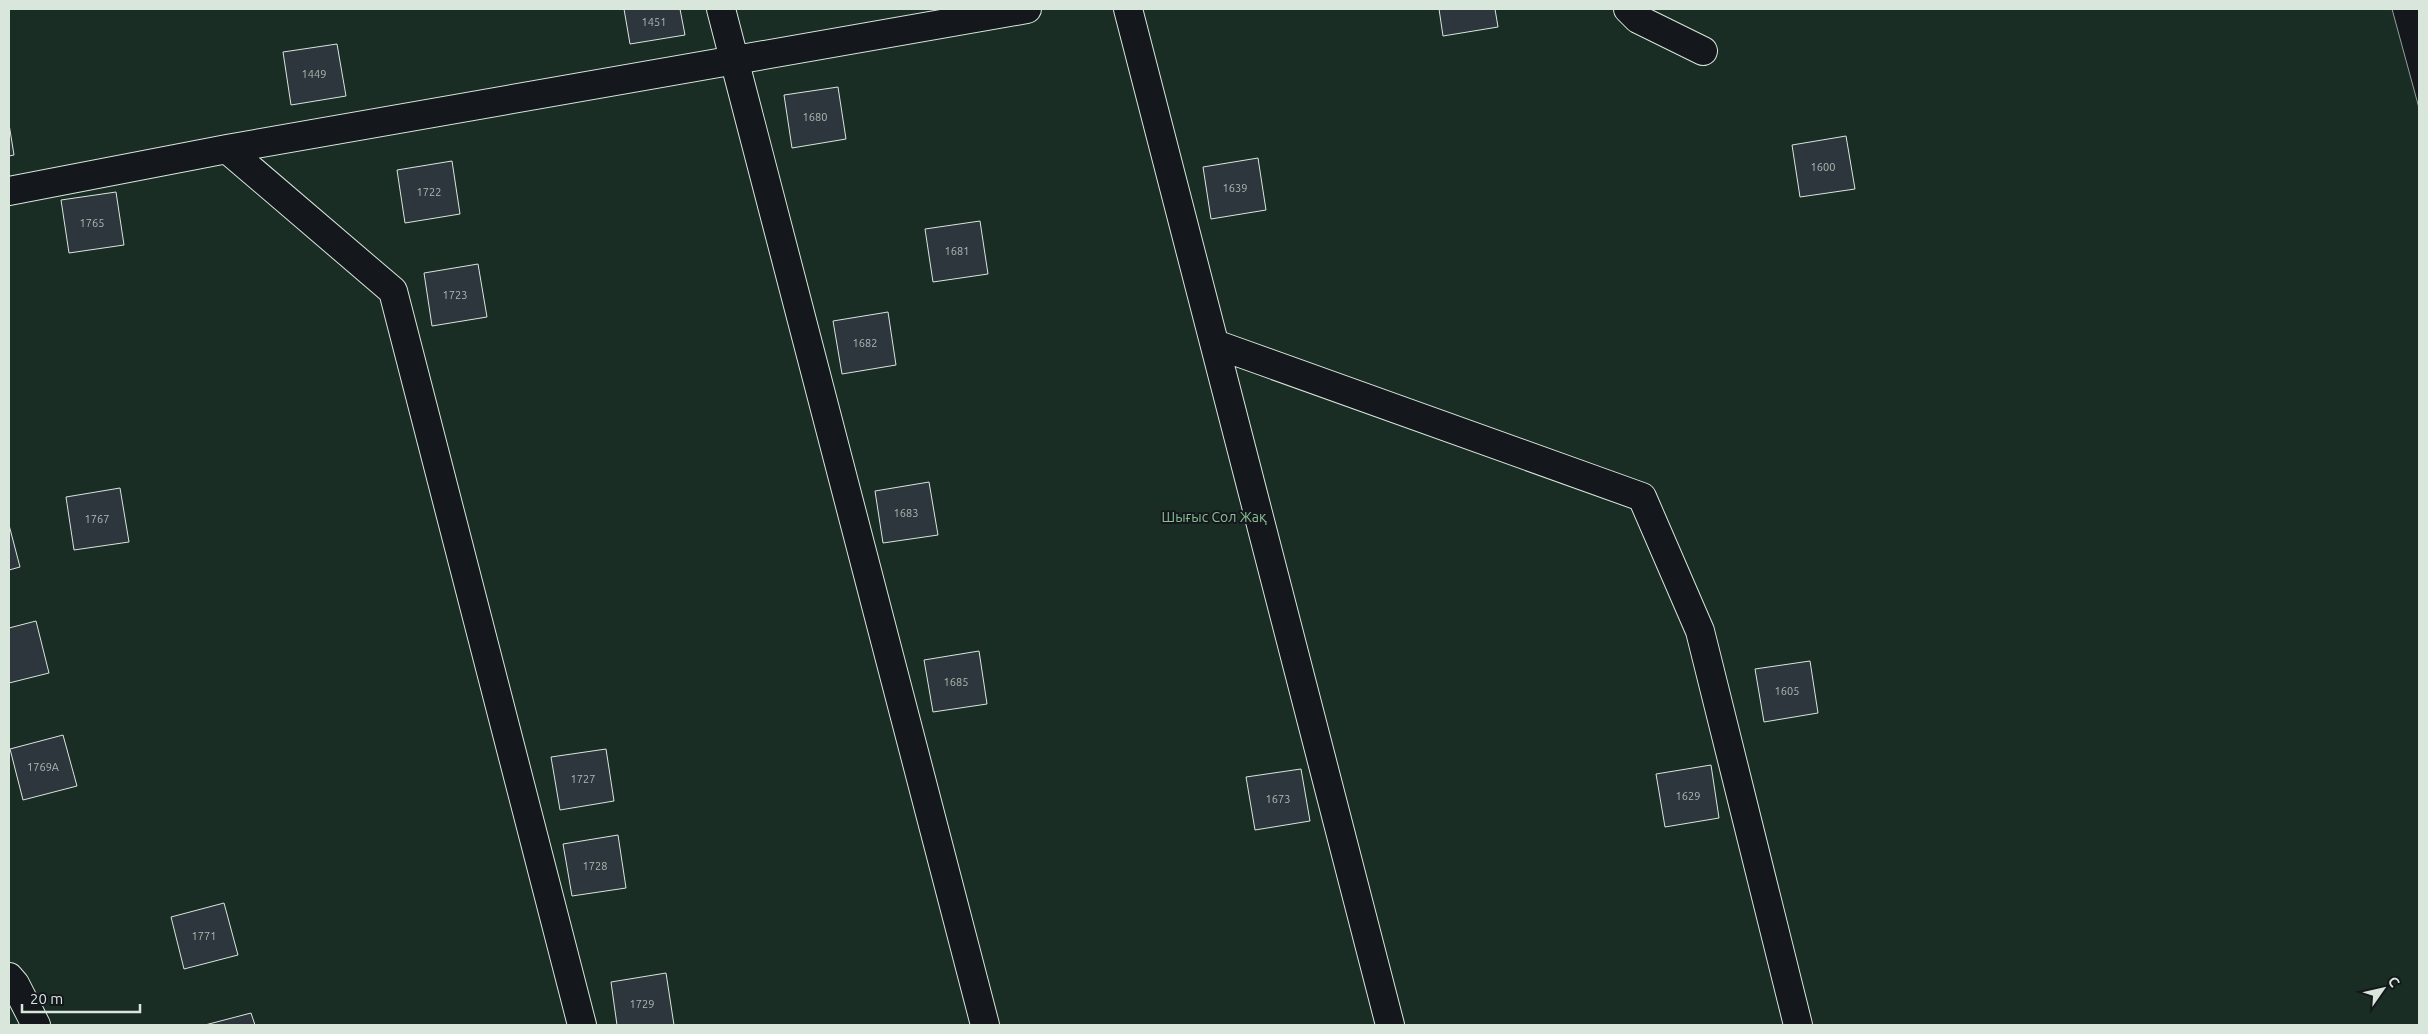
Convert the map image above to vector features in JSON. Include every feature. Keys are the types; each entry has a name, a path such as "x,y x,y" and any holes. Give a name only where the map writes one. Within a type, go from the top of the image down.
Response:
{"street":[{"path":"721,9 985,1025"},
{"path":"9,191 227,149 1027,9"},
{"path":"1128,9 1390,1025"},
{"path":"1628,9 1638,19 1702,51"},
{"path":"227,149 393,291 582,1025"},
{"path":"1214,344 1642,497 1700,631 1798,1025"},
{"path":"9,977 15,984 36,1025"}],"green space":[{"name":"Шығыс Сол Жақ","path":"9,9 2392,9 2419,108 2419,1025 9,1025"}],"building":[{"path":"624,9 680,9 685,35 630,44"},
{"path":"1439,9 1495,9 1498,27 1443,36"},
{"path":"337,44 346,96 291,105 283,52"},
{"path":"838,87 846,139 792,148 784,95"},
{"path":"9,124 14,155 9,156"},
{"path":"1846,136 1855,189 1800,197 1792,145"},
{"path":"1258,158 1266,210 1211,219 1203,167"},
{"path":"452,161 460,214 405,223 397,170"},
{"path":"116,192 124,245 69,253 61,200"},
{"path":"980,221 988,274 933,282 925,229"},
{"path":"478,264 487,317 432,326 424,273"},
{"path":"888,312 896,365 842,374 833,321"},
{"path":"929,482 938,535 883,543 875,491"},
{"path":"120,488 129,542 74,550 66,497"},
{"path":"9,525 20,567 9,570"},
{"path":"36,621 49,673 9,683 9,628"},
{"path":"979,651 987,704 933,712 924,660"},
{"path":"1810,661 1818,713 1764,722 1755,669"},
{"path":"63,735 77,786 23,800 10,749"},
{"path":"606,749 614,801 560,810 551,757"},
{"path":"1711,765 1719,818 1665,827 1656,774"},
{"path":"1301,769 1310,821 1255,830 1246,777"},
{"path":"618,835 626,888 572,896 563,844"},
{"path":"224,903 238,955 184,969 171,917"},
{"path":"666,973 674,1025 617,1025 611,982"},
{"path":"251,1013 255,1025 205,1025"}]}
